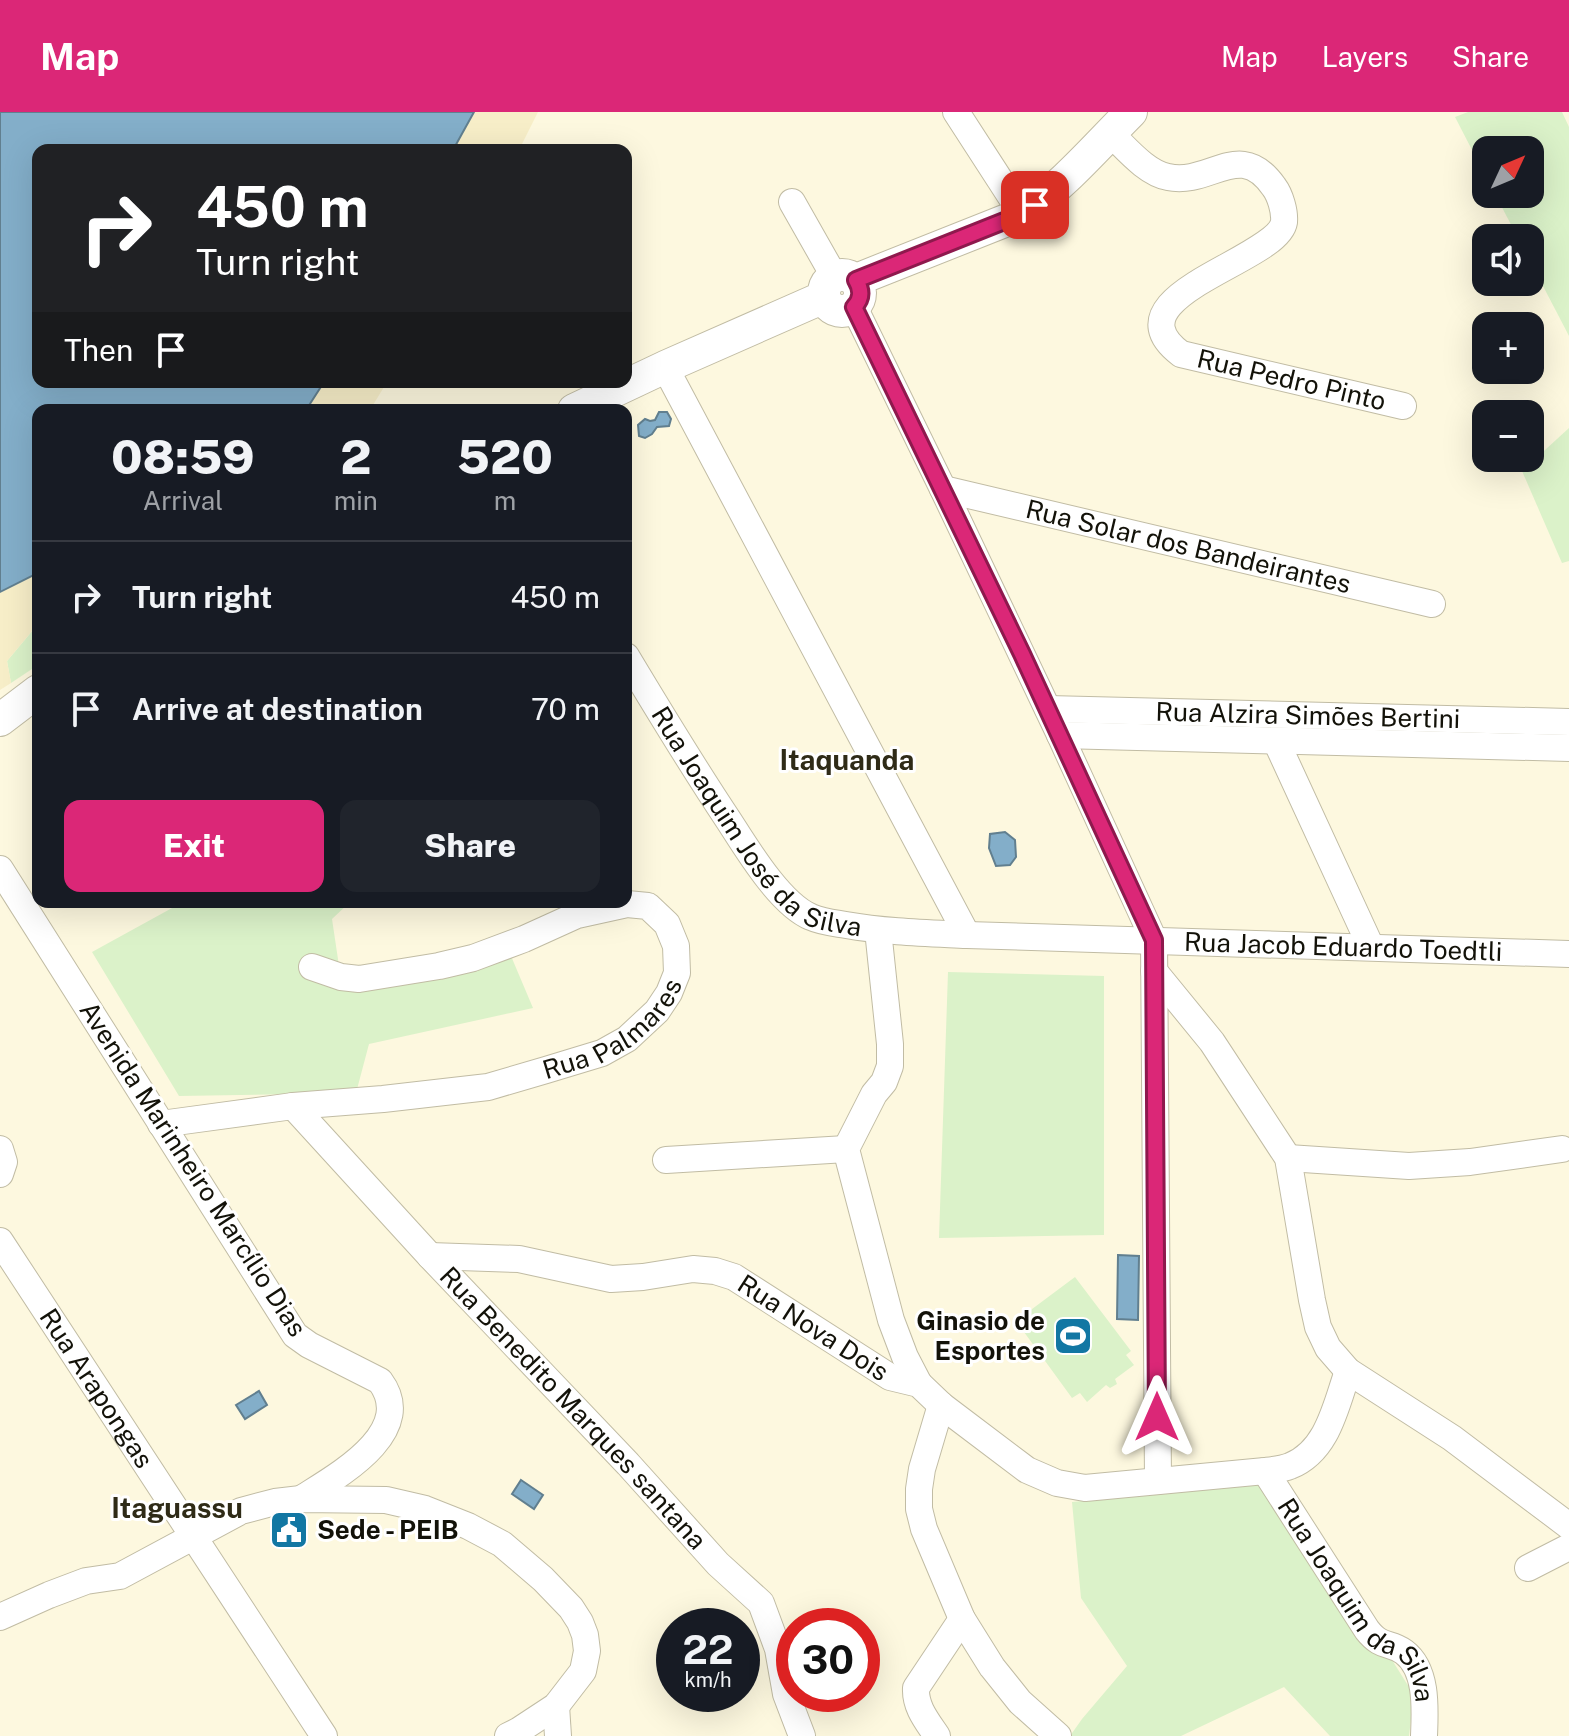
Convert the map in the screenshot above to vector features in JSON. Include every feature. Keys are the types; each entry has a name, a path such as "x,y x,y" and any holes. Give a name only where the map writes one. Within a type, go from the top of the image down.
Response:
{"main road":[{"path":"632,383 1022,214 1075,169 1120,123"},
{"path":"587,404 621,388"},
{"path":"2,722 32,696"}],"street":[{"path":"956,112 1022,214"},
{"name":"Rua Pedro Pinto","path":"1120,123 1151,170 1166,177 1184,178 1235,163 1252,166 1265,174 1277,192 1282,207 1284,221 1278,235 1170,304 1162,315 1161,330 1168,344 1181,354 1403,406"},
{"path":"792,202 842,290 943,489 1154,940 1158,1481"},
{"path":"665,367 967,935"},
{"name":"Rua Solar dos Bandeirantes","path":"943,489 1432,604"},
{"name":"Rua Joaquim José da Silva","path":"632,666 691,763 782,894 809,916 878,930 890,1066 846,1149"},
{"name":"Rua Alzira Simões Bertini","path":"1048,709 1569,722"},
{"name":"Rua Alzira Simões Bertini","path":"1060,735 1569,748"},
{"path":"1276,741 1371,947"},
{"name":"Avenida Marinheiro Marcílio Dias","path":"0,869 295,1335 380,1381 387,1390 391,1407 381,1437 351,1467 301,1499"},
{"name":"Rua Palmares","path":"161,1124 293,1106 488,1087 602,1053 627,1039 657,1011 677,973 676,946 667,924 648,906 632,904"},
{"name":"Rua Palmares","path":"312,967 341,977 359,979 439,966 473,958 577,915 609,908"},
{"name":"Rua Jacob Eduardo Toedtli","path":"878,930 1569,954"},
{"path":"1154,971 1212,1042 1288,1158 1312,1300 1318,1327 1328,1348 1348,1371 1452,1438 1569,1526"},
{"name":"Rua Benedito Marques santana","path":"293,1106 718,1564 761,1603 778,1649 786,1694 802,1736"},
{"path":"0,1149 4,1162 0,1174"},
{"path":"666,1160 846,1149 891,1320 919,1384"},
{"path":"1288,1158 1423,1165 1562,1149"},
{"name":"Rua Arapongas","path":"0,1241 324,1736"},
{"name":"Rua Nova Dois","path":"430,1256 519,1259 611,1279 693,1269 734,1277 890,1377 919,1384 941,1405 1027,1470 1057,1483 1085,1488 1288,1467 1306,1458 1319,1445 1348,1371"},
{"path":"941,1405 919,1489 919,1509 924,1529 962,1619 992,1667 1020,1702 1058,1736"},
{"name":"Rua Joaquim da Silva","path":"1265,1471 1367,1630 1379,1642 1400,1649 1413,1662 1423,1689 1424,1736"},
{"path":"0,1617 86,1581 120,1576 241,1511 275,1502 301,1499 386,1500 425,1509 502,1544 571,1608 585,1635 587,1651 583,1671 556,1706 508,1736"},
{"path":"1528,1568 1569,1547"},
{"path":"937,1736 919,1707 916,1688 962,1619"},
{"path":"556,1706 558,1736"}],"green space":[{"path":"1468,112 1562,112 1569,127 1569,336 1544,288 1544,224 1511,224 1502,208 1544,208 1544,136 1472,136 1472,150 1455,117"},
{"path":"1569,428 1569,561 1562,563 1522,472 1544,472 1544,451"},
{"path":"32,631 32,669 11,683 7,661"},
{"path":"172,908 344,908 332,919 342,986 511,956 533,1008 369,1044 356,1093 179,1096 92,952"},
{"path":"948,972 1104,976 1104,1235 939,1238"},
{"name":"Ginasio de Esportes","path":"1075,1277 1131,1351 1126,1355 1134,1365 1115,1379 1117,1384 1110,1388 1106,1385 1087,1402 1080,1393 1072,1398 1016,1321"},
{"path":"1267,1484 1414,1695 1409,1736 1330,1736 1284,1687 1181,1736 1070,1736 1127,1666 1081,1598 1072,1502"}],"sand":[{"path":"474,112 538,112 522,144 456,144"},
{"path":"320,388 383,388 374,404 310,404"},
{"path":"32,576 32,631 7,661 11,683 0,690 0,592"}],"water":[{"path":"0,112 474,112 456,144 32,144 32,388 320,388 310,404 32,404 32,576 0,592"},
{"path":"659,412 667,412 671,419 669,426 657,427 645,438 639,436 638,425 645,419 655,420"},
{"path":"1005,832 1015,840 1016,857 1010,865 996,866 989,848 990,834"},
{"path":"1118,1255 1139,1256 1138,1320 1117,1319"},
{"path":"259,1391 267,1405 245,1419 236,1405"},
{"path":"521,1480 543,1495 534,1509 512,1494"}],"place":[{"name":"Ginasio de Esportes","path":"1073,1336"},
{"name":"Sede - PEIB","path":"289,1530"}],"district":[{"name":"Itaquanda","path":"847,760"},
{"name":"Itaguassu","path":"177,1508"}],"route":[{"path":"1035,205 1022,214 856,280 861,291 854,307 1022,654 1154,940 1157,1417"}]}
